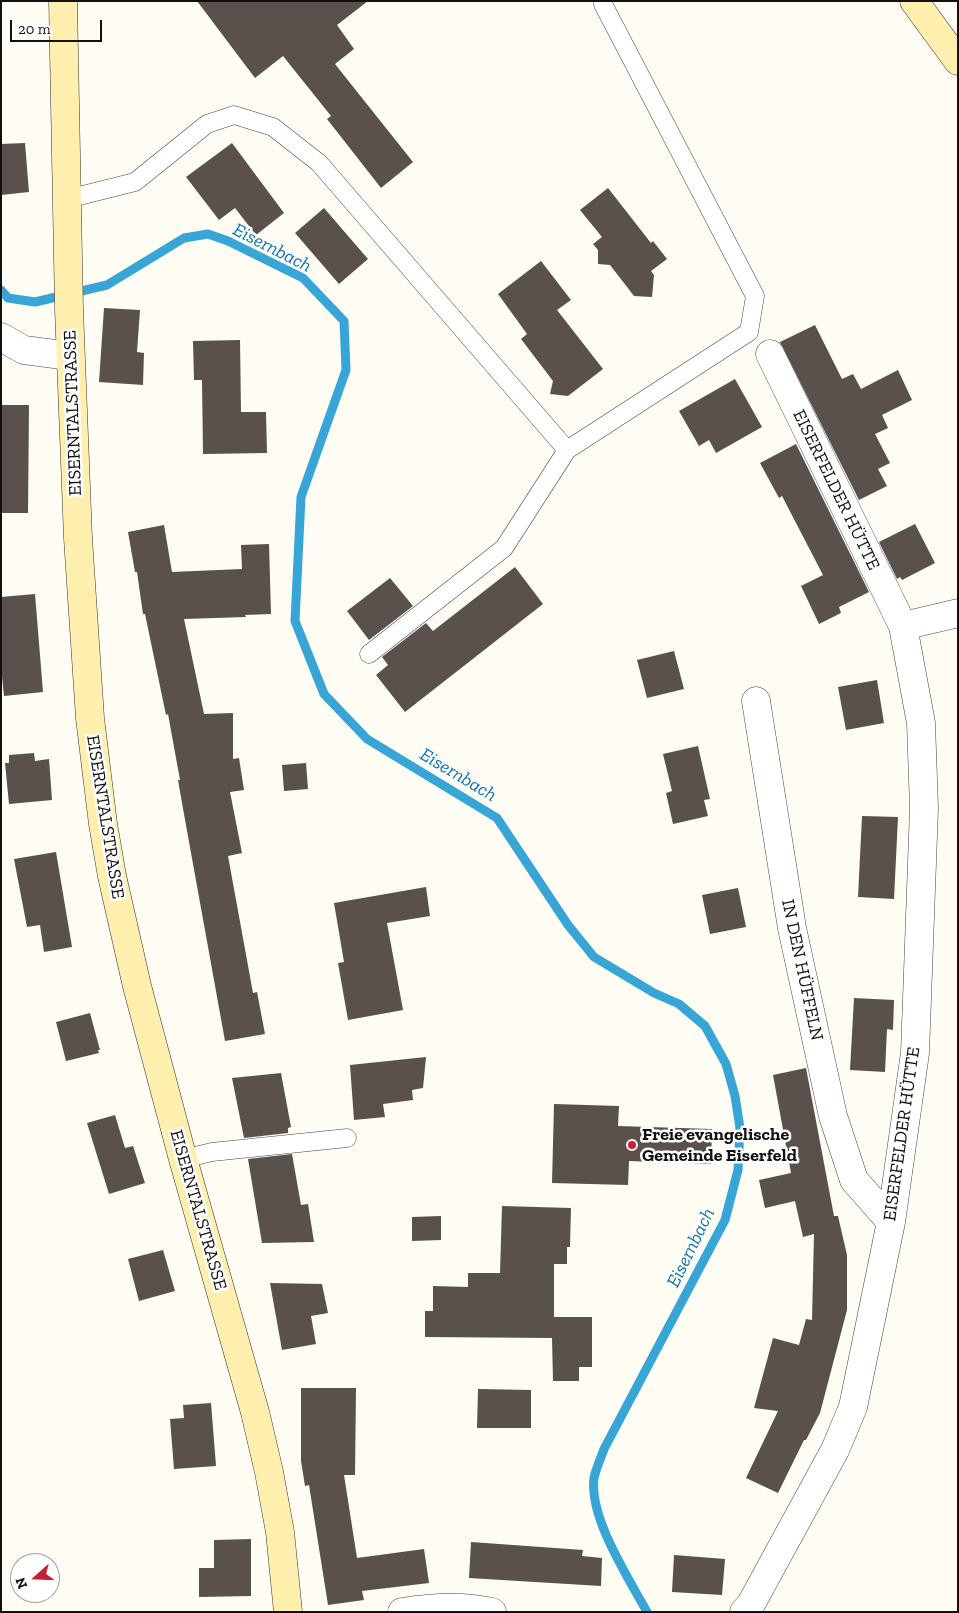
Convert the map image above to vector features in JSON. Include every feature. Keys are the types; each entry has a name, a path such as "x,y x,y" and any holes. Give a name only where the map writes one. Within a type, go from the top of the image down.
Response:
{"main road":[{"name":"EISERNTALSTRASSE","path":"63,1 70,356 78,538 90,718 103,824 112,876 137,986 183,1159 255,1412 280,1532 288,1612"},
{"path":"914,1 958,61"}],"street":[{"path":"1,337 24,350 70,356"},
{"name":"EISERFELDER HÜTTE","path":"744,1612 836,1450 852,1407 891,1222 915,1053 924,808 921,723 903,626 770,354"},
{"path":"903,626 958,613"},
{"name":"IN DEN HÜFFELN","path":"756,701 792,928 833,1116 854,1180 891,1222"},
{"path":"402,1612 427,1608 454,1607 492,1612"}],"lane":[{"path":"369,654 504,548 567,450 749,332 755,296 603,4"},
{"path":"67,199 135,182 208,124 234,115 273,127 319,163 567,450"},
{"path":"183,1159 212,1152 347,1138"}],"building":[{"path":"197,1 368,1 337,25 354,49 335,64 413,162 381,188 327,119 331,116 283,56 255,78"},
{"path":"25,143 29,192 1,195 1,144"},
{"path":"232,143 284,213 256,235 235,208 219,220 186,177"},
{"path":"608,188 651,243 653,241 667,259 651,271 654,275 652,297 634,296 610,265 598,264 598,250 593,244 602,237 580,210"},
{"path":"324,208 368,259 339,284 295,233"},
{"path":"541,261 571,300 557,310 603,369 568,396 550,394 553,381 521,339 527,334 498,294"},
{"path":"104,308 140,310 137,352 144,353 143,385 99,382"},
{"path":"815,325 842,379 853,374 861,389 898,370 912,400 882,415 888,428 875,434 890,463 878,469 887,486 859,500 780,342"},
{"path":"240,340 241,412 266,412 267,453 203,454 202,380 194,380 193,341"},
{"path":"735,379 762,427 716,453 709,440 699,446 679,411"},
{"path":"1,405 29,405 28,513 1,513"},
{"path":"796,444 869,592 839,607 841,613 819,624 801,586 823,575 782,496 779,498 760,463"},
{"path":"915,524 935,563 902,580 900,577 897,579 879,542"},
{"path":"164,525 172,572 242,569 241,545 269,544 271,614 245,615 246,617 184,619 204,714 233,713 233,759 239,758 244,790 230,792 242,853 228,856 253,993 257,992 265,1034 225,1041 168,714 166,715 145,614 143,614 137,572 135,572 128,532"},
{"path":"515,567 543,604 405,712 376,675 388,665 382,657 426,623 433,631"},
{"path":"390,578 413,606 369,640 347,611"},
{"path":"35,594 43,692 4,696 1,667 1,597"},
{"path":"674,651 684,689 647,698 637,660"},
{"path":"877,680 884,723 846,730 838,687"},
{"path":"698,746 710,799 704,800 708,816 673,824 666,793 672,791 663,754"},
{"path":"34,753 35,761 49,759 52,800 9,804 5,763 9,763 9,755"},
{"path":"306,763 308,789 284,791 282,765"},
{"path":"862,816 898,817 894,899 858,897"},
{"path":"56,852 72,947 44,952 40,925 27,927 14,859"},
{"path":"426,887 430,916 387,923 403,1010 348,1020 338,963 344,962 334,903"},
{"path":"738,888 746,927 710,934 702,895"},
{"path":"854,998 894,1000 893,1030 887,1029 885,1072 850,1070"},
{"path":"90,1013 100,1050 98,1050 99,1053 66,1061 56,1022"},
{"path":"426,1057 423,1088 412,1090 413,1100 383,1104 385,1117 354,1120 350,1065"},
{"path":"806,1068 834,1216 838,1216 847,1255 847,1310 820,1413 806,1440 804,1440 778,1493 746,1478 778,1411 754,1408 773,1338 799,1345 806,1319 812,1320 814,1234 803,1237 795,1201 765,1208 759,1180 791,1173 773,1075"},
{"path":"281,1073 291,1127 288,1128 288,1133 244,1138 232,1078"},
{"name":"Freie evangelische Gemeinde Eiserfeld","path":"554,1104 619,1106 618,1126 712,1129 711,1164 629,1161 628,1185 552,1183"},
{"path":"115,1115 125,1148 133,1146 145,1183 109,1194 87,1123"},
{"path":"292,1154 301,1205 308,1204 314,1242 262,1243 248,1159"},
{"path":"502,1206 571,1208 570,1247 567,1247 567,1264 554,1264 554,1317 592,1317 592,1367 579,1367 579,1381 553,1381 552,1338 425,1337 425,1311 433,1311 433,1286 468,1287 468,1273 500,1273"},
{"path":"441,1216 441,1240 412,1241 412,1217"},
{"path":"163,1250 175,1291 139,1301 128,1259"},
{"path":"270,1283 322,1284 328,1313 311,1316 316,1344 282,1350"},
{"path":"301,1388 356,1388 355,1475 344,1475 357,1558 424,1549 429,1583 362,1591 364,1600 328,1605 309,1485 305,1486 301,1461"},
{"path":"478,1389 531,1390 531,1428 477,1428"},
{"path":"211,1403 216,1466 174,1469 170,1419 184,1418 183,1405"},
{"path":"251,1539 251,1596 199,1597 199,1568 214,1568 214,1540"},
{"path":"471,1542 583,1550 582,1556 602,1558 601,1586 469,1578"},
{"path":"674,1555 725,1559 722,1595 672,1592"}],"waterway":[{"name":"Eisernbach","path":"1,290 8,298 35,302 107,285 184,238 208,234 228,241 303,278 344,321 346,370 301,497 295,621 324,694 367,739 497,818 568,925 594,957 654,993 679,1004 705,1026 726,1064 735,1096 740,1128 738,1170 725,1220 604,1449 594,1478 597,1511 604,1529 647,1612"}],"place":[{"name":"Freie evangelische Gemeinde Eiserfeld","path":"632,1145"}]}
